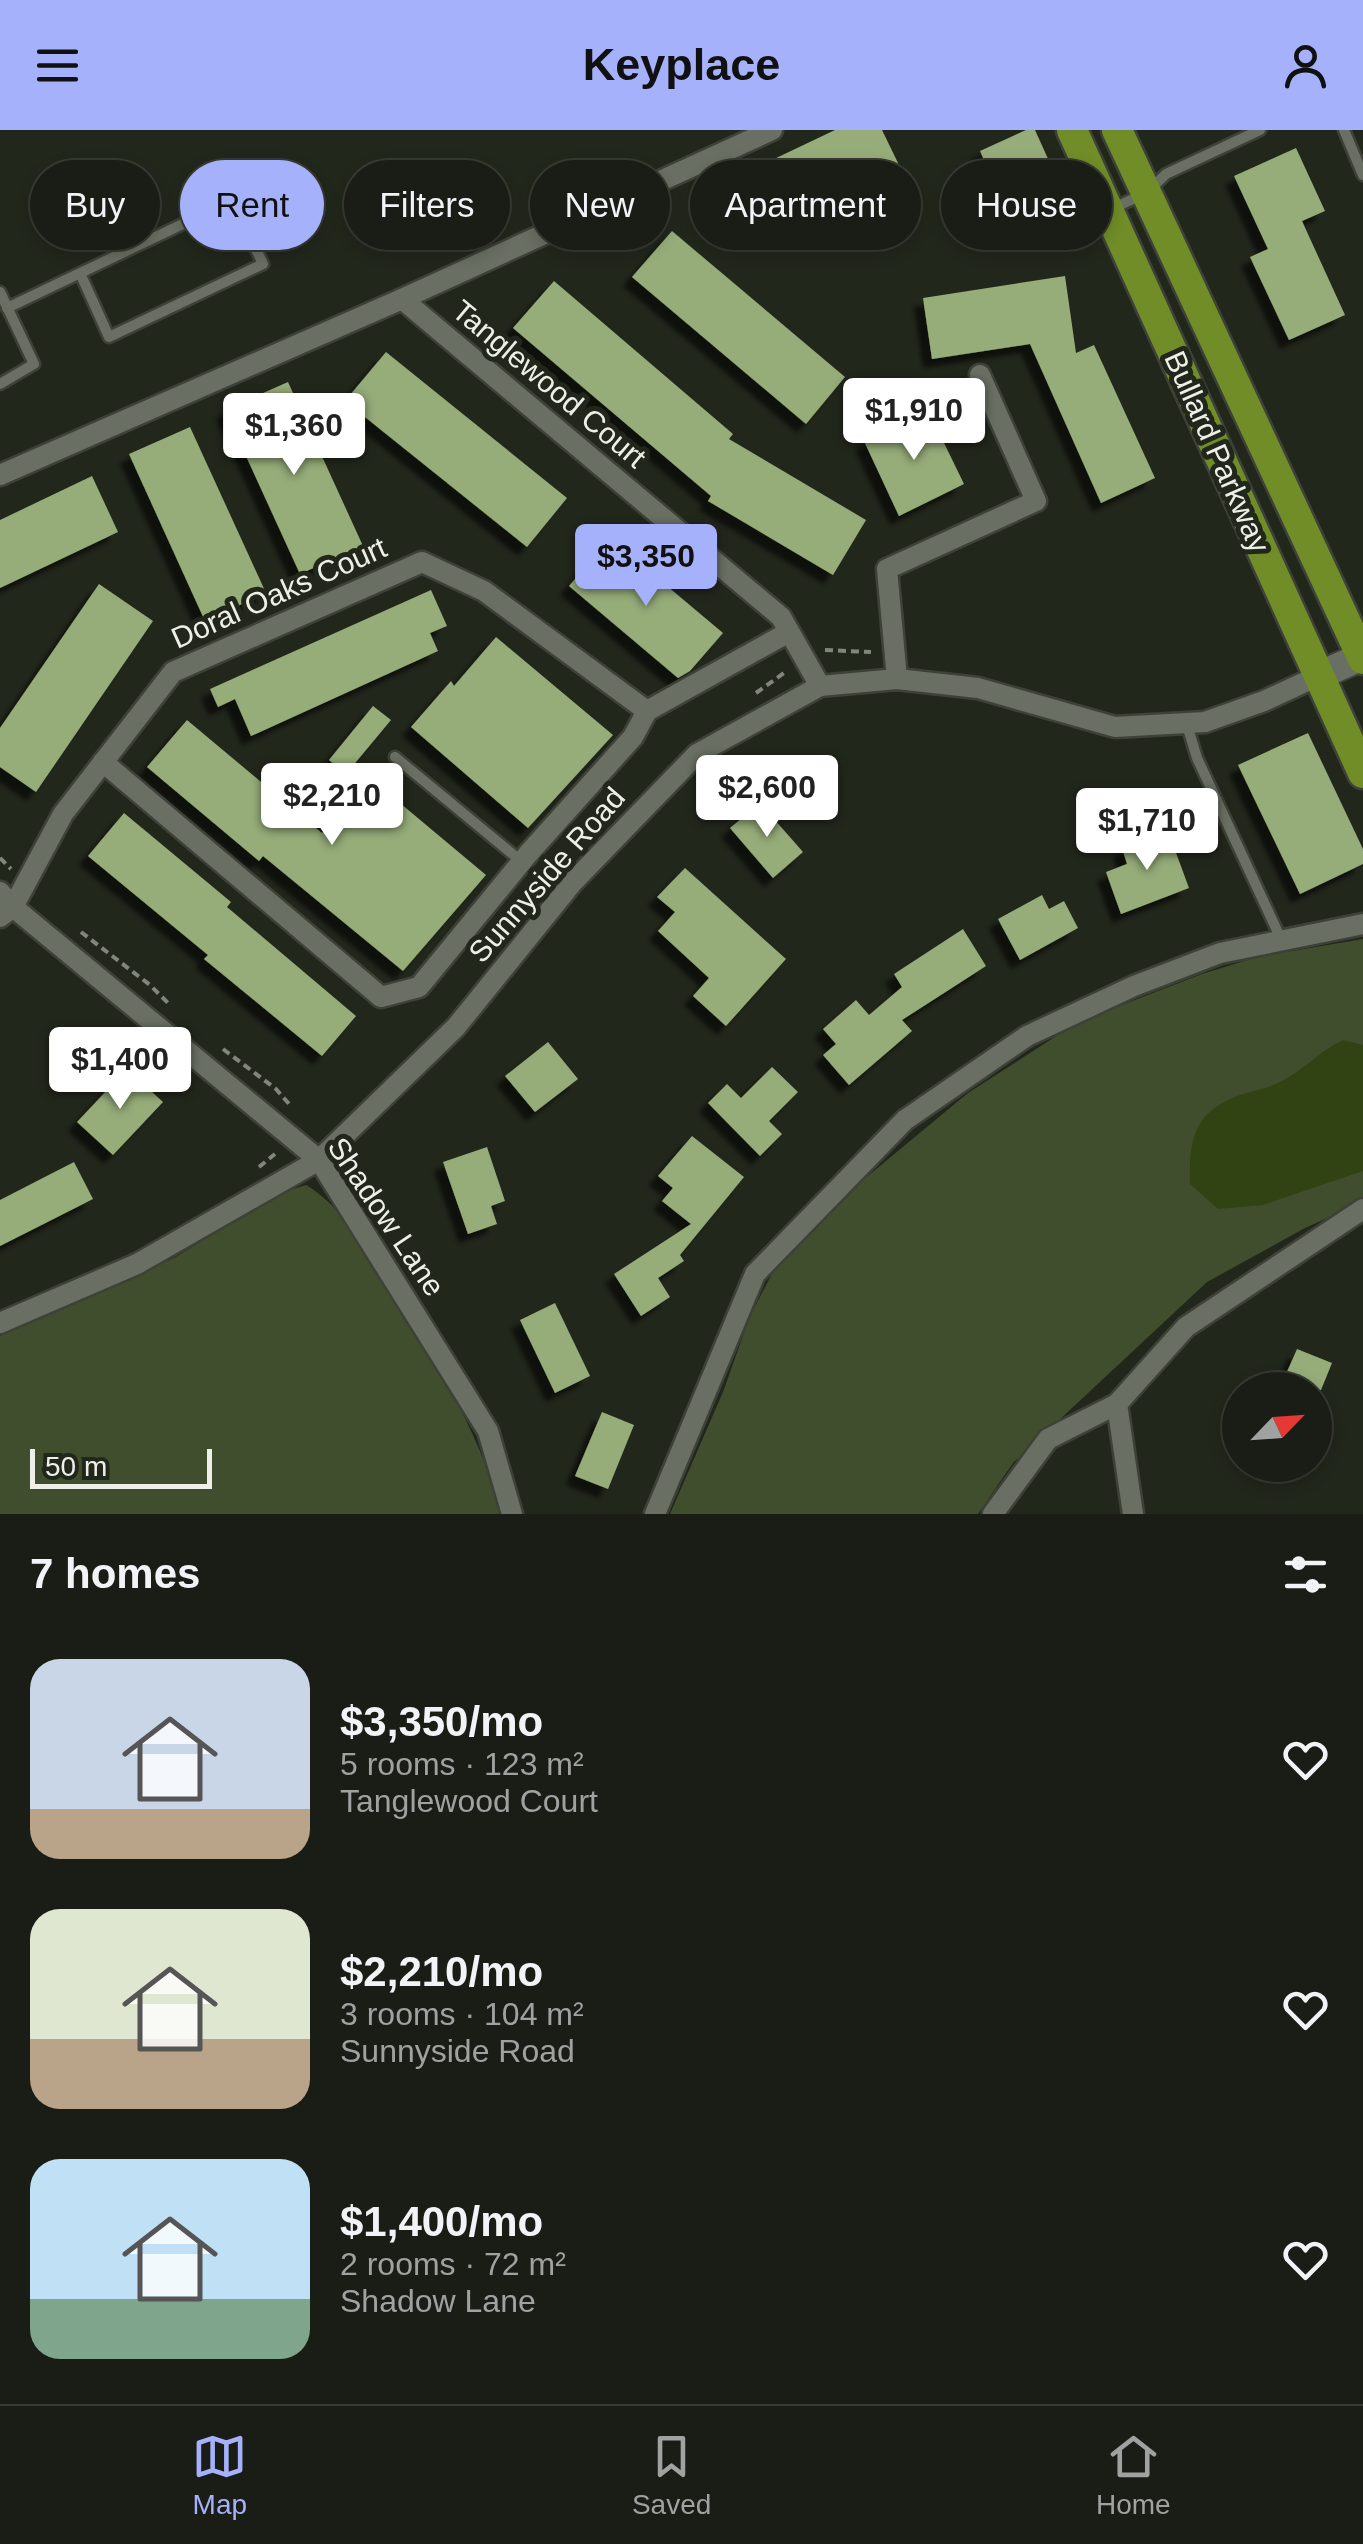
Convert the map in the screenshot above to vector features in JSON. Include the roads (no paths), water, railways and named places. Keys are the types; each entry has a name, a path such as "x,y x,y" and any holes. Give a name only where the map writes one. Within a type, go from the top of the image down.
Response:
{"main road":[{"name":"Bullard Parkway","path":"1072,130 1086,160"},
{"name":"Bullard Parkway","path":"1118,130 1363,657"},
{"name":"Bullard Parkway","path":"1112,219 1363,773"}],"street":[{"path":"0,476 772,130"},
{"name":"Tanglewood Court","path":"402,299 781,617 820,686"},
{"path":"896,679 887,570 1036,501 980,375"},
{"name":"Doral Oaks Court","path":"4,905 63,814 173,672 422,562 484,591 647,711"},
{"path":"103,762 382,998 419,986 633,737 647,711 790,632"},
{"path":"1318,676 1363,657"},
{"name":"Sunnyside Road","path":"0,1322 137,1264 319,1160 456,1027 573,882 698,754 820,686 896,679 978,688 1115,727 1187,726 1233,714 1318,676"},
{"name":"Shadow Lane","path":"4,905 319,1160 488,1431 512,1514"},
{"path":"655,1514 755,1274 905,1120 1027,1036 1134,986 1220,953 1363,924"},
{"path":"993,1514 1048,1438 1118,1404 1186,1328 1363,1208"},
{"path":"1118,1404 1133,1514"}],"lane":[{"path":"1112,208 1146,193 1166,174 1246,133 1260,130"},
{"path":"1344,130 1363,175"},
{"path":"7,308 234,200 263,264 109,337 80,274"},
{"path":"0,292 34,364 0,384"},
{"path":"1187,726 1196,758 1282,940"},
{"path":"395,757 522,862"}]}
